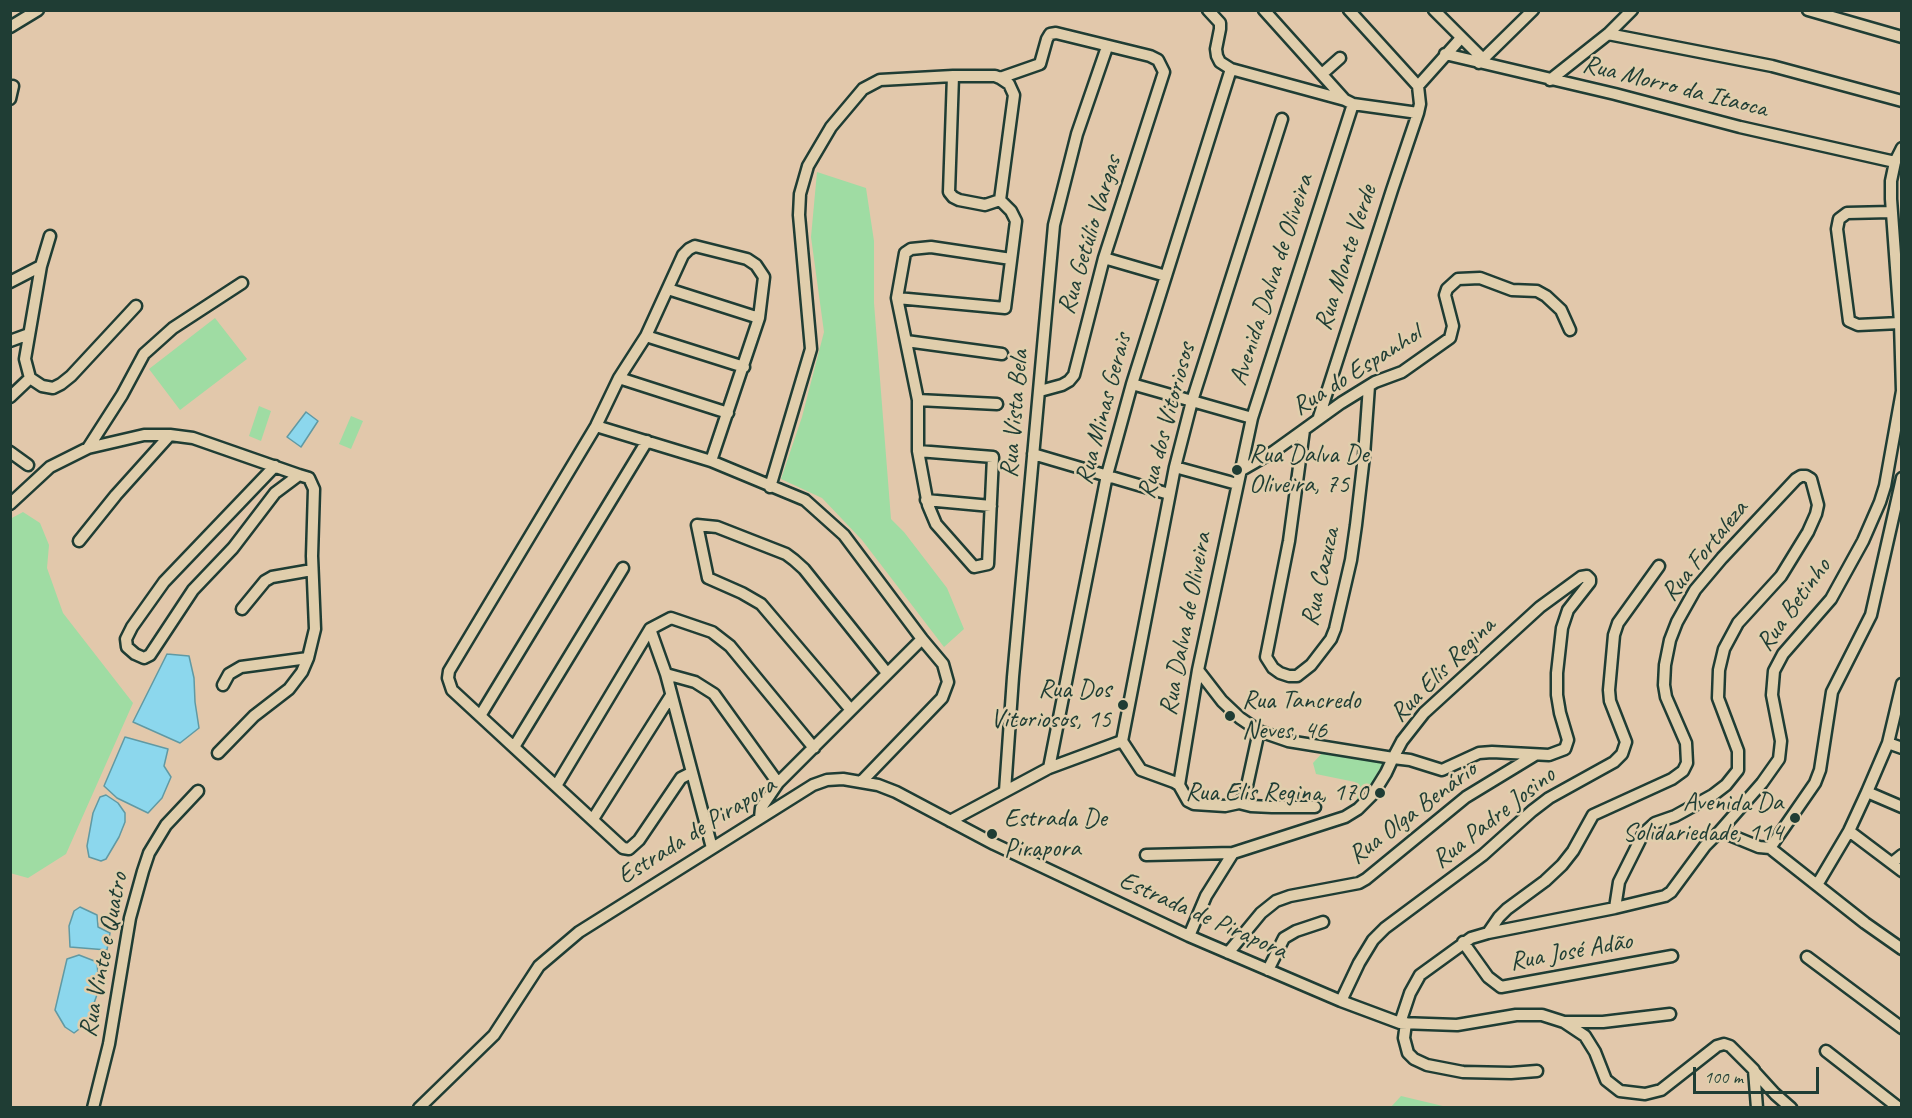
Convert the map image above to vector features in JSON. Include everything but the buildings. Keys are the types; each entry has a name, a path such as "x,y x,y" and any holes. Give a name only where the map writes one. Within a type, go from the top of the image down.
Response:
{"street":[{"path":"10,27 38,10"},
{"path":"1208,10 1220,23 1217,56 1220,62 1231,69 1349,102 1418,113"},
{"path":"1264,10 1349,102"},
{"path":"1349,10 1418,86 1461,38"},
{"path":"1436,11 1481,61 1533,10"},
{"path":"1550,80 1608,34 1632,10"},
{"path":"1808,10 1902,37"},
{"path":"1000,78 1040,64 1050,34 1056,33 1107,47"},
{"path":"1608,34 1772,66 1902,101"},
{"name":"Rua Getúlio Vargas","path":"1040,391 1062,385 1070,381 1074,375 1104,258 1164,72 1158,60 1150,56 1107,47"},
{"name":"Rua Vista Bela","path":"1005,791 1013,677 1054,225 1077,134 1107,47"},
{"name":"Rua Morro da Itaoca","path":"1445,54 1615,94 1740,127 1895,162"},
{"path":"1322,74 1340,58"},
{"name":"Rua Minas Gerais","path":"1049,768 1107,476 1132,384 1231,69"},
{"path":"953,76 949,192 956,199 976,203 990,204 1000,200"},
{"path":"770,487 811,349 799,215 800,194 808,166 831,127 859,93 873,82 887,78 995,76 1000,78 1009,84 1014,95 1000,200"},
{"path":"10,99 13,86"},
{"name":"Rua Monte Verde","path":"1319,417 1418,113 1420,104 1418,86"},
{"name":"Avenida Dalva de Oliveira","path":"1240,471 1252,418 1349,102"},
{"name":"Rua dos Vitoriosos","path":"1122,741 1175,467 1192,401 1282,119"},
{"name":"Rua Betinho","path":"1403,1023 1410,993 1420,975 1463,942 1488,933 1614,908 1665,896 1671,892 1705,846 1762,783 1779,759 1780,741 1772,695 1774,671 1784,654 1831,600 1881,502 1902,391 1891,181 1895,162 1902,148"},
{"path":"897,298 1005,308 1016,221 1011,211 1000,200"},
{"path":"1891,212 1847,213 1839,219 1837,229 1849,321 1858,325 1900,322"},
{"path":"50,236 41,266 25,359 30,378 42,386 53,388 62,384 136,306"},
{"path":"691,773 681,778 641,837 629,849 623,848 452,690 448,682 449,670 596,426 619,378 646,336 683,255 692,247 699,246 747,259 756,265 764,277 759,318 729,413 711,460"},
{"path":"918,450 993,458 988,564 974,567 936,524 926,500 918,450 918,400 897,298 905,253 911,249 931,247 1011,259"},
{"path":"1104,258 1166,276"},
{"path":"10,282 41,266"},
{"name":"Rua do Espanhol","path":"1240,471 1273,452 1319,417 1369,386 1401,372 1450,338 1453,326 1445,296 1447,289 1458,279 1480,278 1512,290 1538,291 1561,310 1570,330"},
{"path":"88,448 122,395 144,354 172,328 242,283"},
{"path":"668,289 759,318"},
{"path":"10,341 29,334"},
{"path":"646,336 744,367"},
{"path":"906,341 1002,354"},
{"path":"10,398 30,378"},
{"path":"619,378 729,413"},
{"path":"1132,384 1252,418"},
{"name":"Rua Cazuza","path":"1304,430 1289,541 1266,657 1280,674 1289,676 1297,676 1311,665 1331,639 1335,629 1351,560 1356,525 1369,386"},
{"path":"918,400 997,404"},
{"path":"596,426 711,460 805,500 836,526 945,668 948,682 945,693 862,781"},
{"path":"10,504 28,489 36,469 88,448 144,435 193,438 216,444 309,478 314,489 312,570 315,629 308,658 302,672 289,689 254,716 218,753"},
{"path":"79,541 116,495 170,435"},
{"path":"480,716 647,441"},
{"path":"10,452 36,469"},
{"path":"1033,454 1169,494"},
{"path":"275,466 192,551 150,600 126,639 127,647 135,654 144,658 150,655 193,590 233,548 275,493 300,475"},
{"path":"1175,467 1237,484"},
{"name":"Rua Dalva de Oliveira","path":"1179,785 1198,669 1240,471"},
{"name":"Rua Fortaleza","path":"1488,933 1498,917 1562,865 1573,851 1593,815 1672,779 1683,771 1687,763 1686,743 1671,711 1664,685 1668,648 1677,622 1695,590 1773,503 1801,476 1811,479 1818,505 1808,531 1781,576 1738,623 1724,649 1719,670 1718,698 1738,751 1738,770 1726,785 1713,795 1655,824 1643,834 1619,882 1614,908"},
{"path":"1770,848 1821,770 1832,692 1871,615 1902,478"},
{"path":"926,500 991,506"},
{"path":"851,710 761,604 742,592 708,578 697,525 717,527 786,554 794,560 808,574 887,673"},
{"name":"Rua Padre Josino","path":"1341,1001 1359,963 1373,940 1385,928 1467,867 1549,798 1614,762 1622,754 1626,742 1608,690 1614,635 1618,624 1659,566"},
{"path":"514,747 623,568"},
{"path":"242,609 265,581 272,577 312,570"},
{"name":"Rua Elis Regina","path":"1146,855 1233,853 1345,817 1358,809 1373,794 1412,727 1424,713 1540,607 1584,575 1590,579 1590,582 1568,610 1562,628 1557,673 1557,695 1568,740 1567,745 1559,753 1535,755"},
{"path":"556,786 650,628 671,618 712,633 730,646 814,748"},
{"path":"650,628 666,674 670,698 712,848"},
{"path":"760,818 761,808 778,783 922,639"},
{"path":"223,685 229,674 241,667 308,658"},
{"path":"1198,669 1222,702 1240,718 1259,731 1288,741 1410,760 1442,770 1479,753 1535,755"},
{"path":"666,674 695,682 714,694 778,783"},
{"path":"1817,885 1849,831 1888,743 1902,684"},
{"path":"593,819 670,698"},
{"path":"1239,803 1245,795 1259,731"},
{"path":"950,820 1049,768 1122,741 1141,770 1179,785 1184,796 1194,804 1225,806 1239,803 1251,806 1315,807"},
{"path":"1888,743 1902,748"},
{"name":"Rua Olga Benário","path":"1228,953 1261,913 1276,901 1290,896 1359,883 1466,796 1535,755"},
{"name":"Estrada de Pirapora","path":"419,1107 494,1035 539,966 579,932 813,785 827,780 843,779 878,784 994,844 1189,936 1341,1001 1403,1023 1457,1025 1542,1015 1564,1022 1585,1036 1595,1052 1606,1080 1612,1087 1630,1094 1645,1094 1661,1090 1710,1051 1724,1044 1735,1050 1754,1070"},
{"name":"Rua Vinte e Quatro","path":"93,1107 109,1044 130,918 143,871 149,853 166,825 198,791"},
{"path":"1867,792 1902,807"},
{"path":"1720,831 1759,847 1770,848 1902,949"},
{"path":"1849,831 1902,871"},
{"path":"1189,936 1206,896 1233,853"},
{"path":"1892,863 1902,855"},
{"path":"1268,970 1284,938 1296,931 1323,922"},
{"name":"Rua José Adão","path":"1463,942 1488,977 1502,987 1672,956"},
{"path":"1807,957 1902,1028"},
{"path":"1564,1022 1603,1022 1670,1014"},
{"path":"1403,1023 1408,1053 1414,1059 1427,1065 1463,1072 1538,1071"},
{"path":"1826,1051 1899,1107"},
{"path":"1754,1070 1757,1107"},
{"path":"1754,1070 1775,1094 1791,1107"}],"green space":[{"path":"817,172 866,188 874,241 874,303 891,519 904,532 947,588 964,629 944,647 862,540 822,498 781,479 802,417 824,332 811,237"},
{"path":"215,318 247,359 180,410 149,369"},
{"path":"259,406 271,411 261,441 249,436"},
{"path":"351,416 363,421 351,449 339,444"},
{"path":"23,512 40,523 49,545 47,568 63,613 133,703 66,854 28,878 10,873 10,519"},
{"path":"1324,751 1384,761 1370,786 1357,800 1355,782 1316,774 1313,763"},
{"path":"1401,1096 1447,1107 1391,1107"}],"water":[{"path":"306,412 318,421 301,447 287,437"},
{"path":"167,654 189,656 194,678 199,728 180,743 133,722"},
{"path":"125,737 168,749 164,766 171,777 162,798 148,813 117,798 104,786"},
{"path":"106,795 118,803 125,813 125,822 106,859 101,861 89,857 87,846 93,813 100,797"},
{"path":"80,907 97,915 98,927 110,933 107,950 70,947 69,926 74,911"},
{"path":"79,955 97,962 99,989 87,1023 74,1033 65,1027 55,1010 67,959"}],"place":[{"name":"Rua Dalva De Oliveira, 75","path":"1237,470"},
{"name":"Rua Dos Vitoriosos, 15","path":"1123,705"},
{"name":"Rua Tancredo Neves, 46","path":"1230,716"},
{"name":"Rua Elis Regina, 170","path":"1380,793"},
{"name":"Avenida Da Solidariedade, 114","path":"1795,818"},
{"name":"Estrada De Pirapora","path":"992,834"}]}
